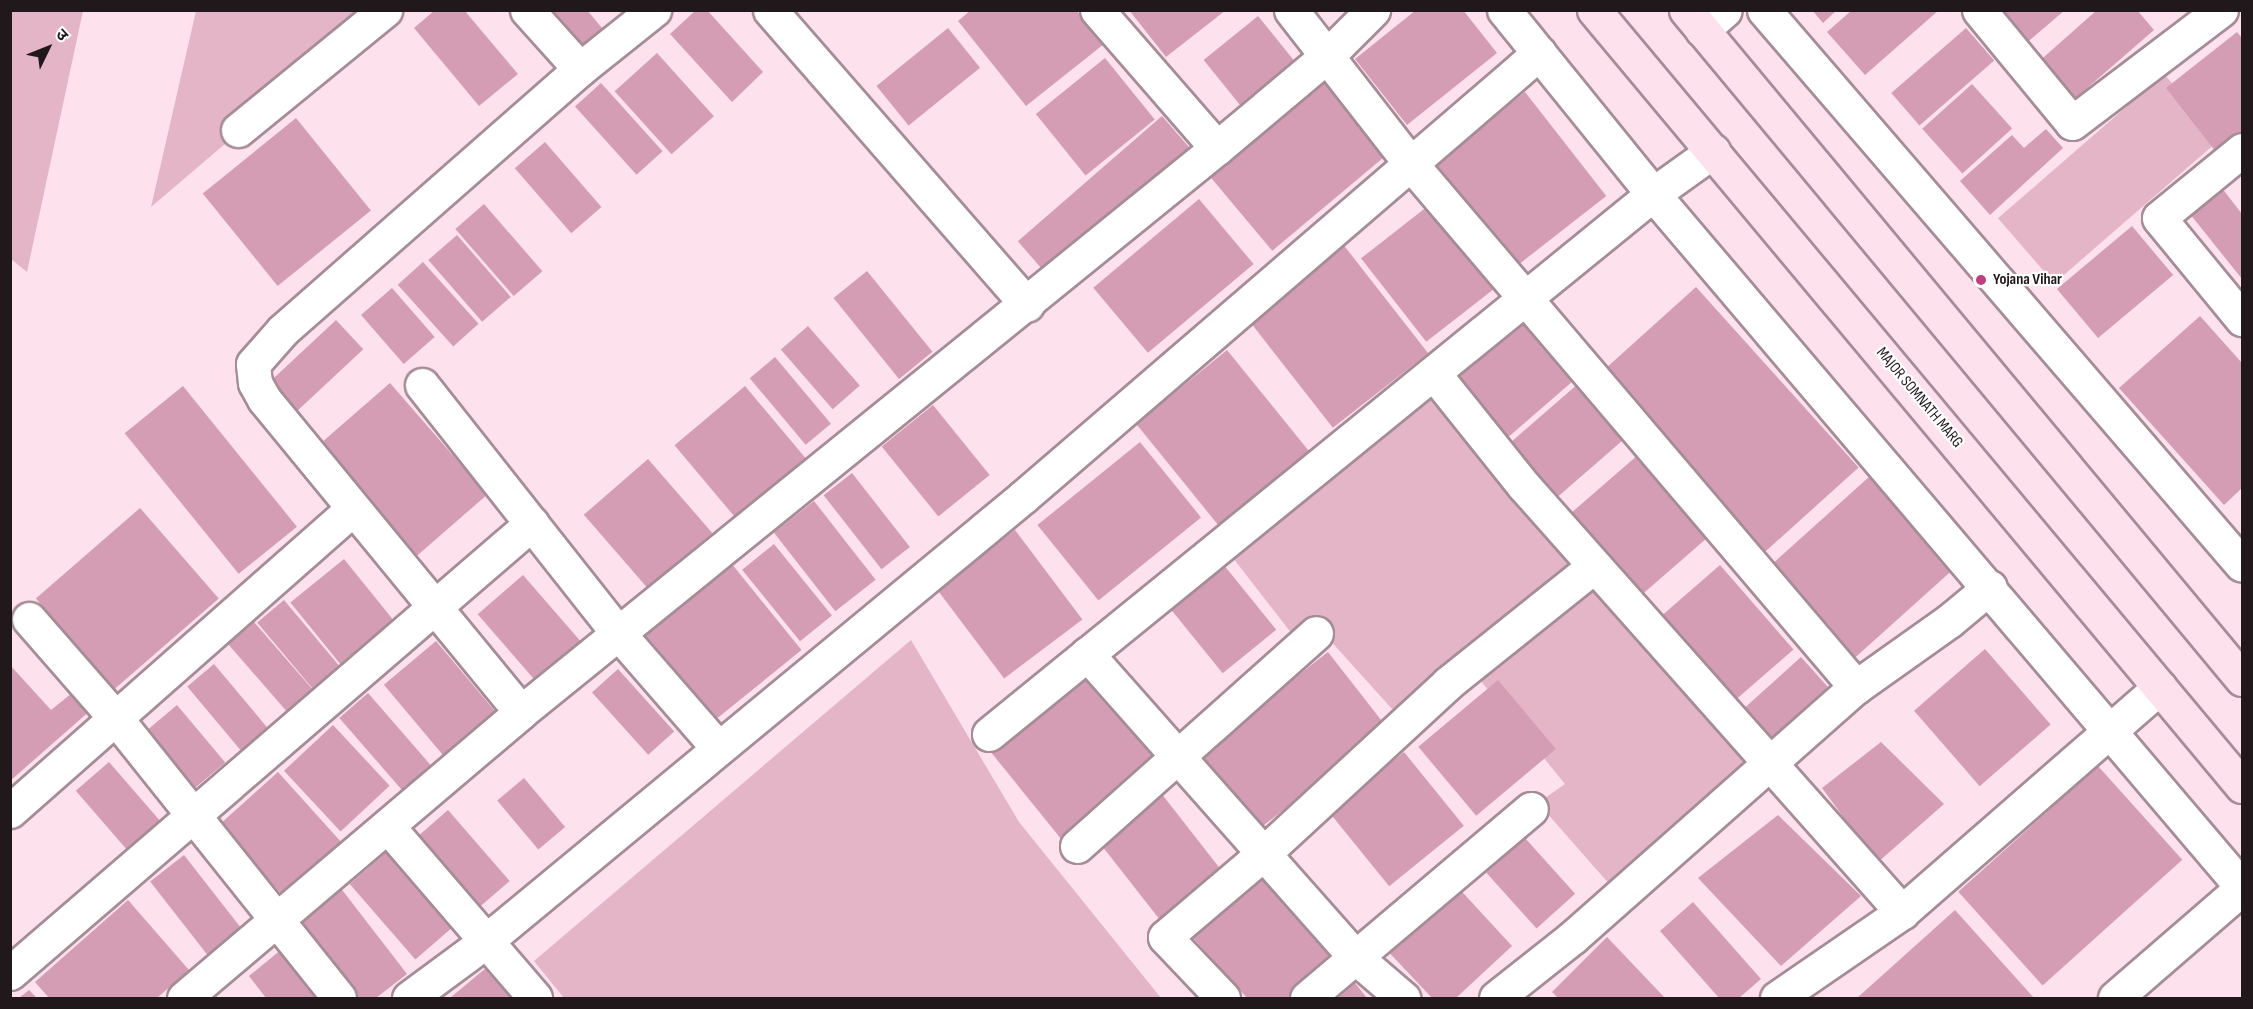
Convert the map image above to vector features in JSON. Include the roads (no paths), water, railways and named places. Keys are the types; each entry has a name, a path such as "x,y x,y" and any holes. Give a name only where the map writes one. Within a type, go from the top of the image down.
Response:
{"main road":[{"name":"MAJOR SOMNATH MARG","path":"1594,10 2242,786"},
{"path":"1705,17 2242,679"}],"street":[{"path":"238,129 385,10"},
{"path":"527,10 580,69"},
{"path":"521,712 435,604 351,510 264,399 255,383 253,364 283,330 580,69 654,10"},
{"path":"770,10 1027,305"},
{"path":"1096,10 1217,148"},
{"path":"1291,10 1411,164 1856,687"},
{"path":"184,999 389,828 521,712 1027,305 1217,148 1328,55 1373,10"},
{"path":"1504,10 1653,194 1990,586 2242,888 2115,999"},
{"path":"1764,10 2242,565"},
{"path":"1979,10 2072,123 2221,10"},
{"path":"410,999 486,941 1023,497 1539,53"},
{"path":"2242,150 2159,218 2242,319"},
{"path":"989,734 1435,375 1653,194 1713,151"},
{"path":"1435,375 1594,566 1902,912"},
{"path":"422,385 619,634 718,748"},
{"path":"10,811 118,721 351,510"},
{"path":"10,973 194,818 435,604 532,523"},
{"path":"1223,999 1165,937 1264,853 1448,683 1594,566"},
{"path":"1496,999 1573,937 1767,762 1856,687 1949,621 1990,586"},
{"path":"28,619 118,721 339,999"},
{"path":"1077,846 1177,754 1316,633"},
{"path":"1087,654 1354,956 1403,999"},
{"path":"1777,999 1902,912 2160,687"},
{"path":"1307,999 1354,956 1531,809"},
{"path":"389,828 536,999"}],"place":[{"name":"Yojana Vihar","path":"1981,280"}]}
